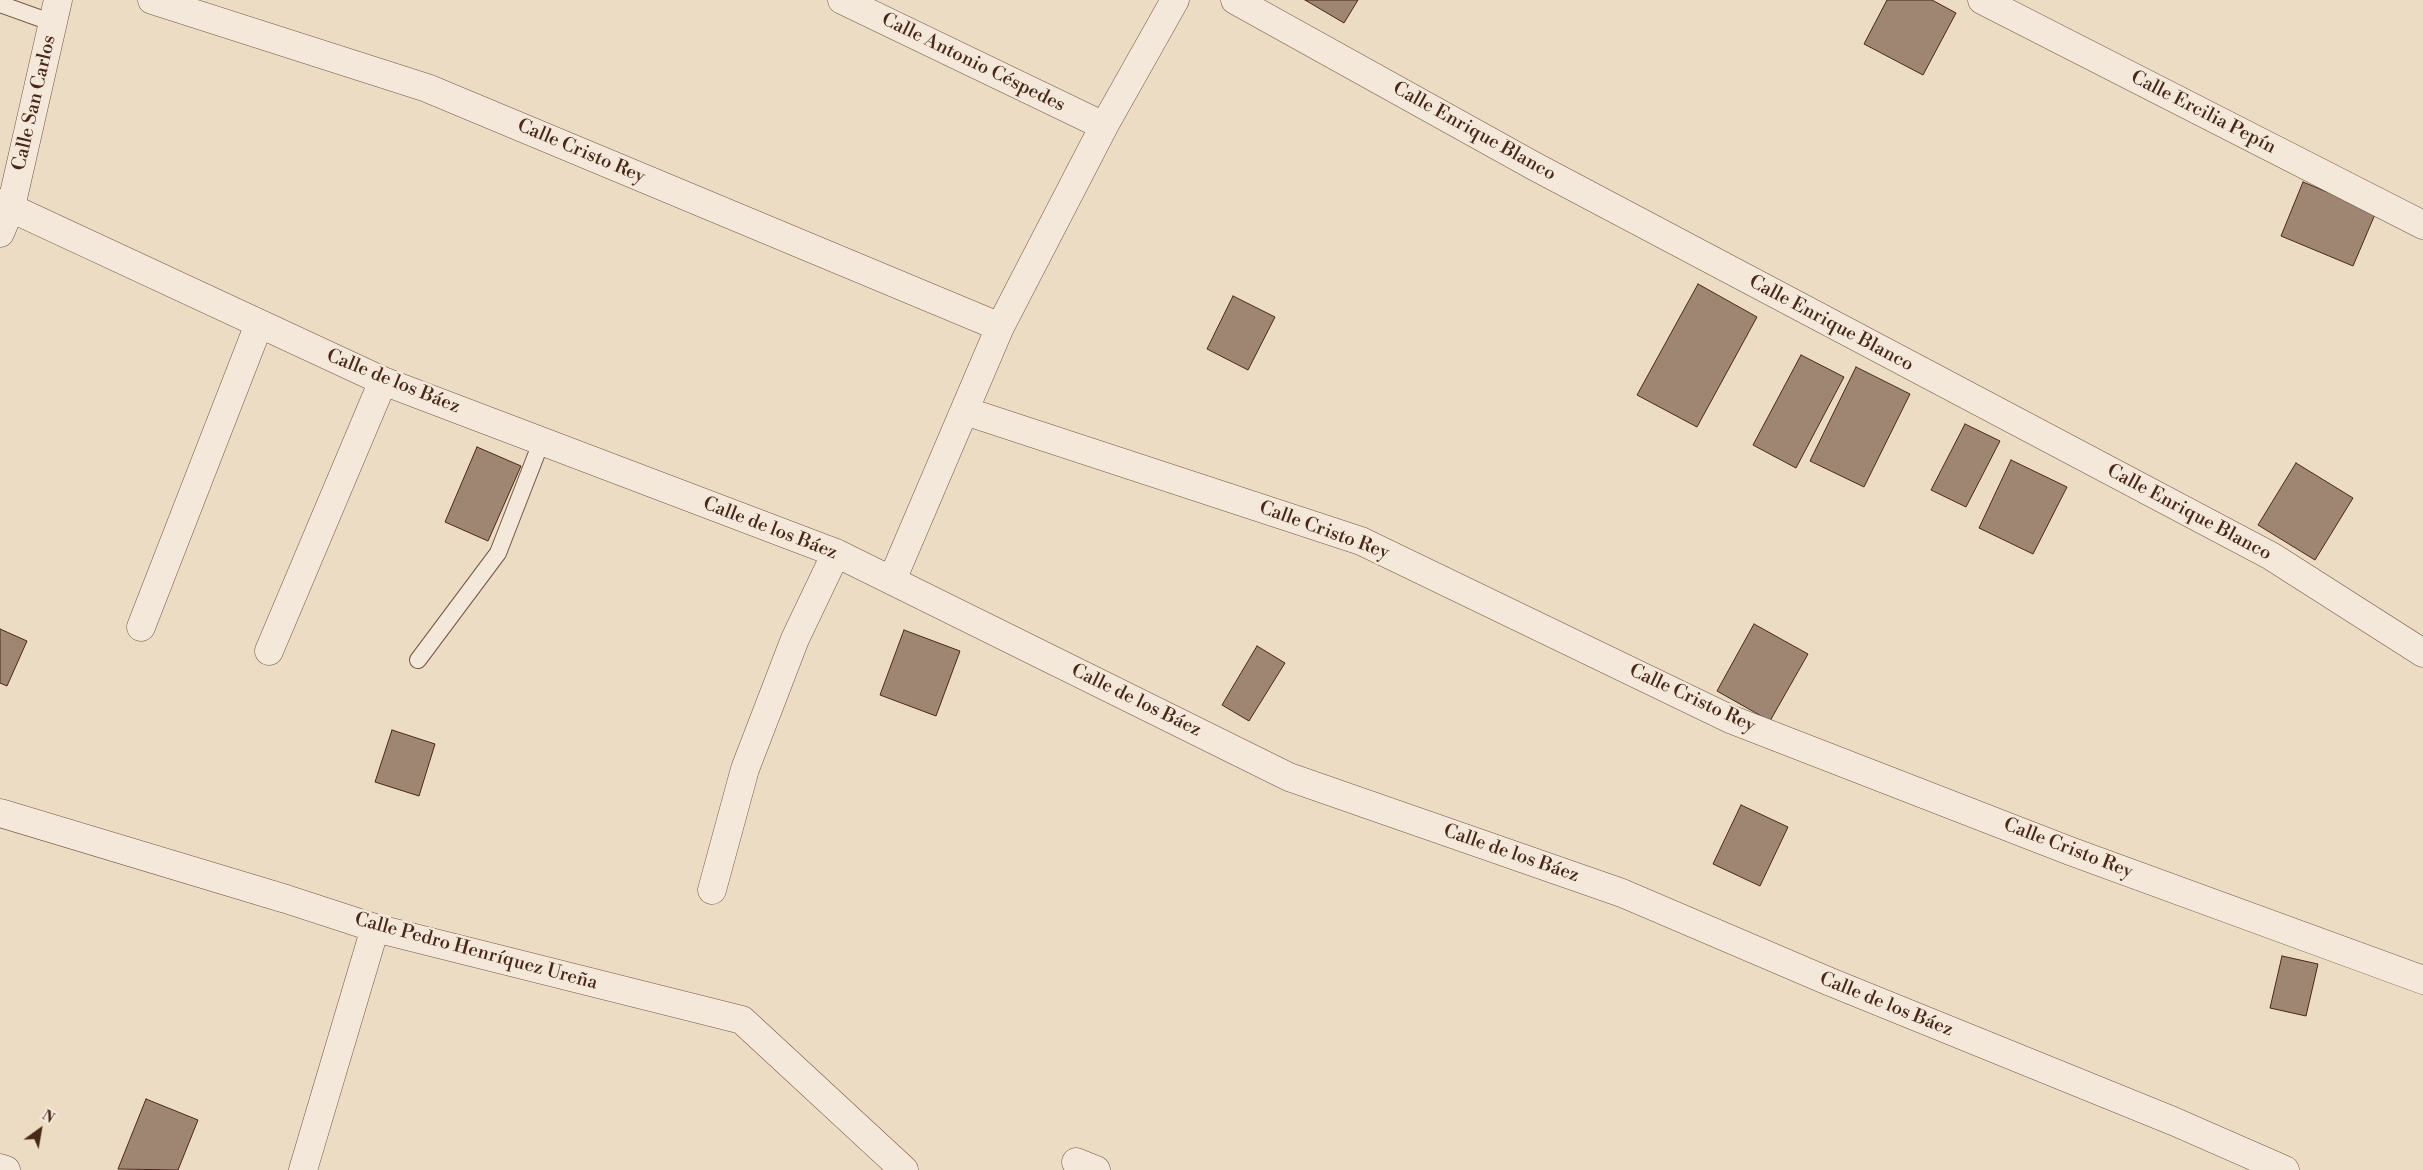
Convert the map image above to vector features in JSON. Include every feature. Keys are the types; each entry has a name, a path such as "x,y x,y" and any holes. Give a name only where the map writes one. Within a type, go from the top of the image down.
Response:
{"street":[{"name":"Calle Cristo Rey","path":"152,0 427,88 1000,327"},
{"name":"Calle Antonio Céspedes","path":"842,0 1104,126"},
{"path":"892,580 1000,327 1104,126 1175,0"},
{"name":"Calle Enrique Blanco","path":"1235,0 1534,166 2271,556 2423,653"},
{"name":"Calle Ercilia Pepín","path":"1982,0 2423,225"},
{"name":"Calle San Carlos","path":"0,233 5,205 56,12"},
{"name":"Calle de los Báez","path":"5,205 384,381 836,553 1289,777 1622,893 1828,981 2173,1121 2285,1170"},
{"path":"141,627 260,324"},
{"path":"269,651 384,381"},
{"name":"Calle Cristo Rey","path":"965,410 1361,541 1730,719 2070,850 2423,980"},
{"path":"712,890 745,769 795,639 836,553"},
{"name":"Calle Pedro Henríquez Ureña","path":"0,814 286,899 375,928 742,1020 904,1170"},
{"path":"303,1170 375,928"},
{"path":"0,1168 6,1170"}],"lane":[{"path":"0,4 56,12"},
{"path":"418,660 498,553 542,440"}],"building":[{"path":"1305,0 1358,0 1344,23"},
{"path":"1887,0 1932,0 1956,13 1923,75 1864,44"},
{"path":"2303,182 2376,212 2353,266 2281,236"},
{"path":"1698,284 1757,317 1697,427 1637,395"},
{"path":"1233,296 1275,317 1248,370 1207,349"},
{"path":"1801,355 1844,377 1796,468 1753,445"},
{"path":"1856,367 1910,394 1864,487 1810,461"},
{"path":"1965,424 2000,441 1966,507 1931,490"},
{"path":"477,447 521,466 488,541 445,522"},
{"path":"2011,460 2067,487 2033,554 1979,528"},
{"path":"2296,463 2353,498 2315,560 2258,525"},
{"path":"1754,624 1808,654 1770,721 1717,691"},
{"path":"0,629 27,641 7,686 0,683"},
{"path":"904,630 960,651 936,716 880,695"},
{"path":"1257,646 1285,663 1249,721 1222,705"},
{"path":"392,730 435,744 419,796 375,782"},
{"path":"1741,805 1788,827 1760,886 1713,864"},
{"path":"2282,956 2318,964 2306,1016 2270,1008"},
{"path":"146,1099 198,1120 178,1170 118,1169"}]}
